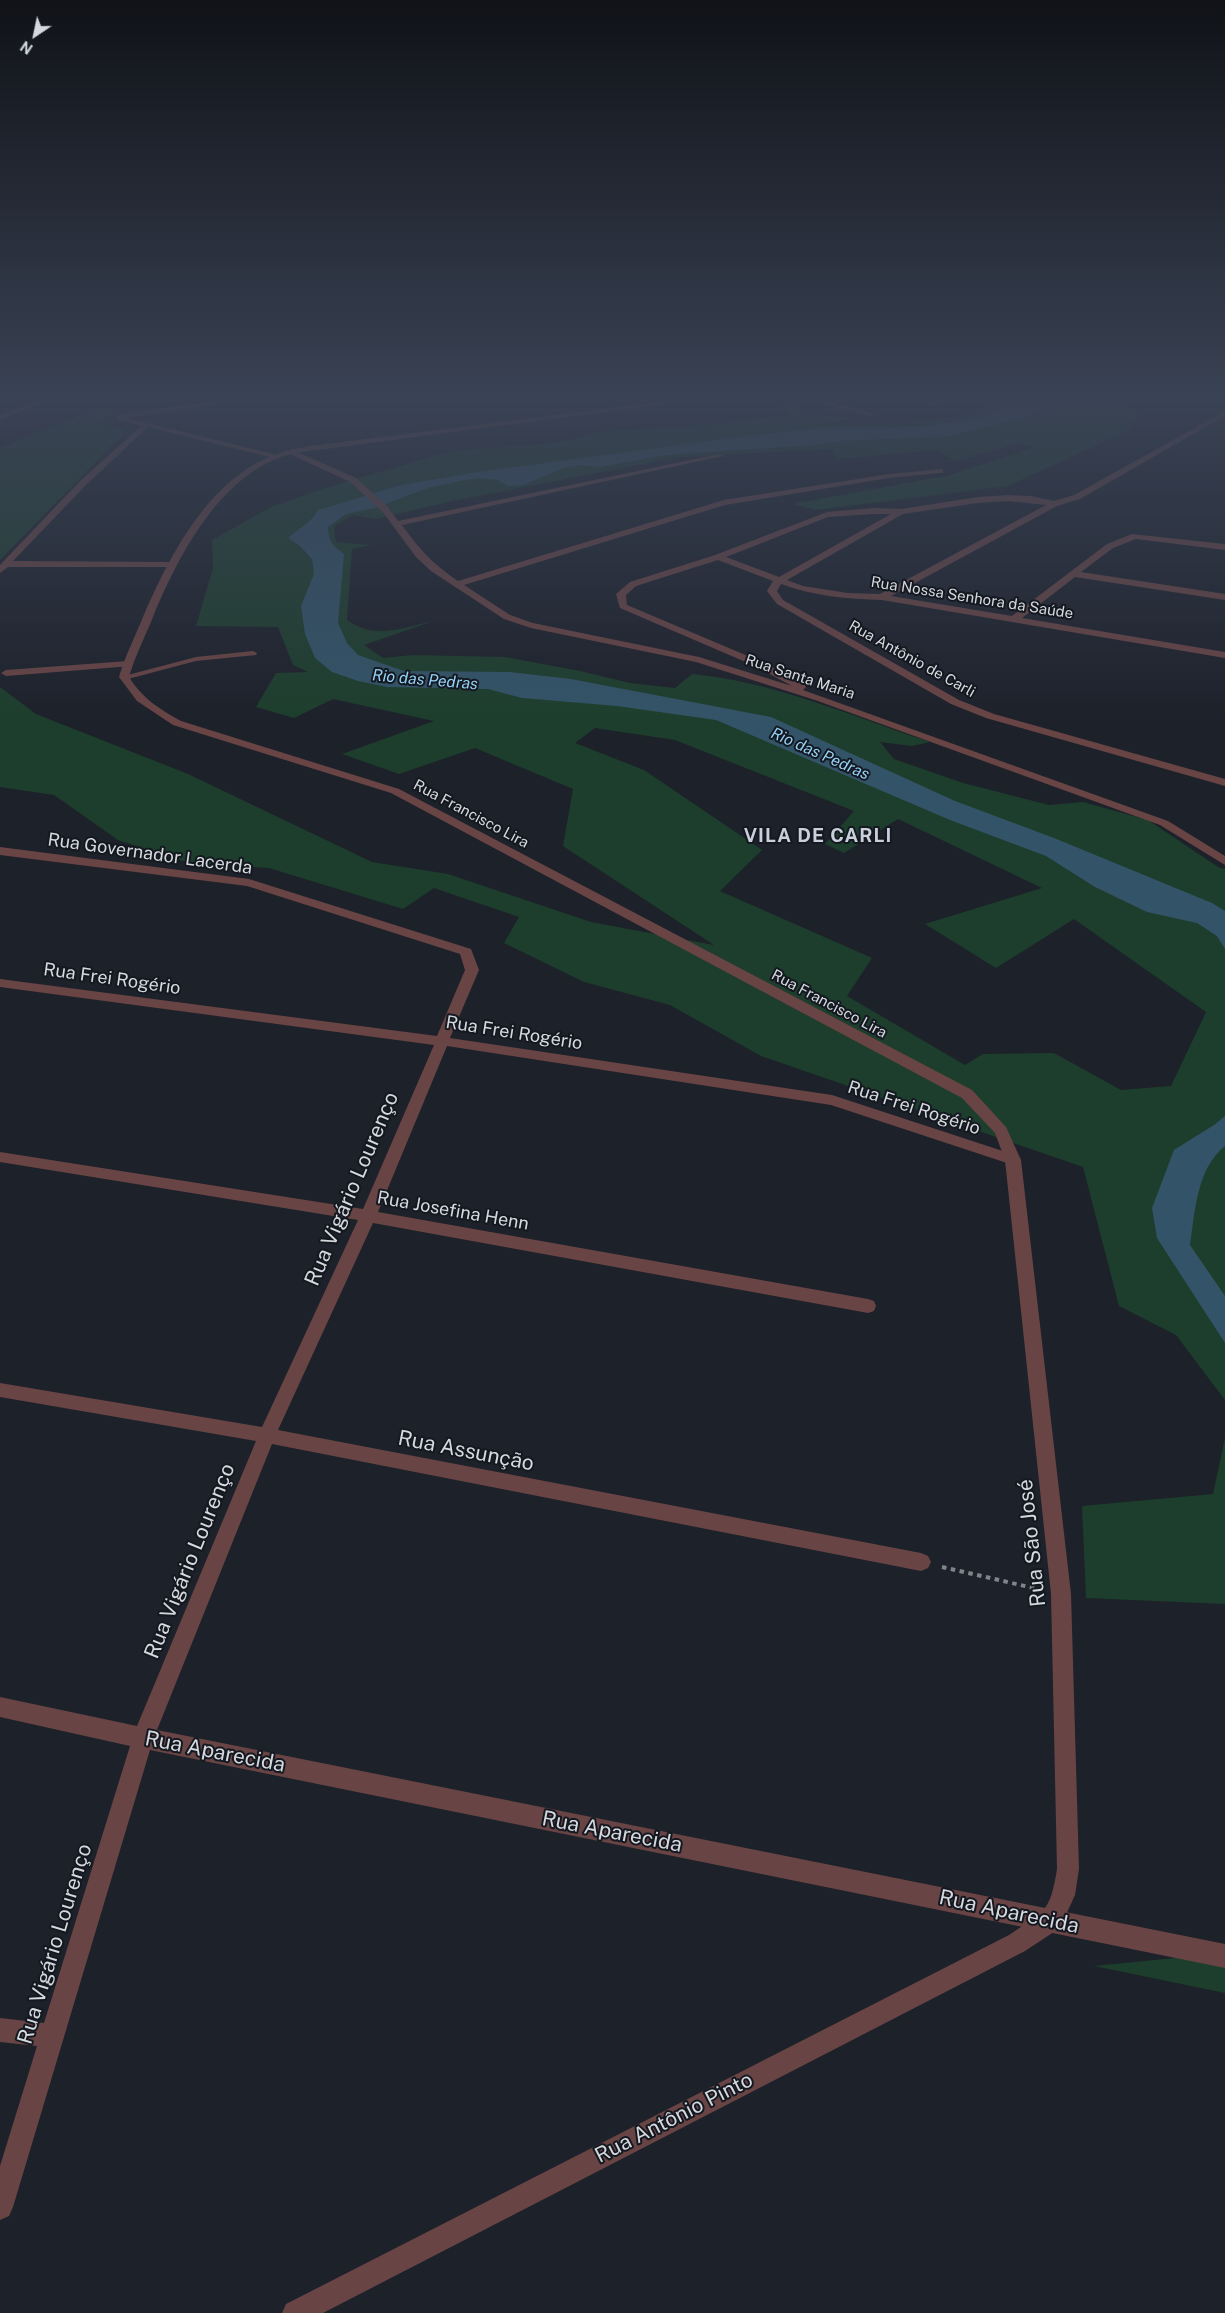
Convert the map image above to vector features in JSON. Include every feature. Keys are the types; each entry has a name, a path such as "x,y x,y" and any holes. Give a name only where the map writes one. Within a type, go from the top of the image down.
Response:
{"street":[{"path":"3,567 57,510"},
{"path":"124,677 172,565 184,543 208,510"},
{"name":"Rua Santa Maria","path":"386,510 419,555 456,584 507,617 531,625 699,660 819,698 1164,823 1225,861"},
{"path":"396,524 463,510"},
{"path":"456,584 701,510"},
{"path":"819,698 778,672 653,621 622,606 621,594 633,584 718,557 827,515 873,510 901,512 914,510"},
{"path":"882,597 1043,510"},
{"path":"778,581 901,512"},
{"path":"1014,619 1110,546 1135,536 1225,547"},
{"name":"Rua Nossa Senhora da Saúde","path":"718,557 801,588 848,596 882,597 1225,655"},
{"path":"3,567 172,565"},
{"path":"1073,574 1225,597"},
{"name":"Rua Antônio de Carli","path":"778,581 772,591 780,602 955,702 990,716 1225,783"},
{"path":"6,673 128,664"},
{"name":"Rua Francisco Lira","path":"124,677 133,693 145,705 177,723 395,791 967,1094 1001,1131 1014,1160"},
{"name":"Rua Governador Lacerda","path":"0,851 249,883 466,952"},
{"name":"Rua Vigário Lourenço","path":"0,2207 143,1738 268,1436 368,1216 472,970 466,952"},
{"name":"Rua Frei Rogério","path":"0,983 441,1041 832,1100 1014,1160"},
{"name":"Rua Josefina Henn","path":"0,1157 368,1216 868,1306"},
{"name":"Rua São José","path":"1014,1160 1061,1594 1068,1869 1064,1895 1052,1920"},
{"name":"Rua Assunção","path":"0,1390 268,1436 921,1562"},
{"name":"Rua Aparecida","path":"0,1707 143,1738 1225,1956"},
{"name":"Rua Antônio Pinto","path":"295,2313 1017,1942 1052,1920"},
{"path":"0,2030 52,2036"}],"lane":[{"path":"124,677 196,659 253,653"}],"path":[{"path":"921,1562 1061,1594"}],"green space":[{"path":"0,510 49,510 0,560"},
{"path":"266,510 414,510 376,519 352,515 335,526 336,542 371,545 352,549 347,620 368,630 378,631 400,629 433,621 364,645 383,658 413,655 505,657 580,671 630,683 675,688 692,674 752,684 812,701 930,742 912,746 880,742 894,759 963,783 1049,805 1083,802 1148,820 1218,867 1225,869 1225,1400 1176,1335 1119,1306 1083,1167 761,1056 670,1005 584,982 504,943 519,917 434,888 403,909 269,868 189,863 118,840 54,795 0,787 0,687 36,714 188,774 372,862 448,874 591,922 714,945 563,846 573,789 475,748 399,774 342,754 434,721 333,699 294,718 256,707 276,673 308,672 293,665 278,627 196,626 213,568 212,540","holes":["595,728 675,740 854,811 825,844 844,853 898,819 1042,888 925,924 996,968 1074,919 1206,1012 1171,1086 1121,1090 1054,1053 983,1054 965,1065 847,996 872,958 720,891 762,850 644,770 575,743"]},
{"path":"1225,1438 1225,1604 1086,1598 1082,1506 1213,1494"},
{"path":"1225,1953 1225,1993 1094,1966"}],"water":[{"name":"Rio das Pedras","path":"318,510 366,510 346,514 328,527 332,543 344,554 338,623 347,643 358,655 404,671 510,672 571,679 771,717 955,801 1054,838 1212,903 1225,911 1225,949 1217,936 1197,923 1147,912 1095,887 1046,856 950,820 716,720 617,706 522,698 488,689 387,687 358,681 332,672 315,658 305,634 301,606 314,574 312,559 300,546 288,538 308,522"},
{"path":"1225,1116 1225,1146 1208,1166 1203,1178 1196,1205 1190,1245 1225,1296 1225,1343 1157,1238 1152,1208 1174,1150"}],"district":[{"name":"VILA DE CARLI","path":"818,836"}]}
